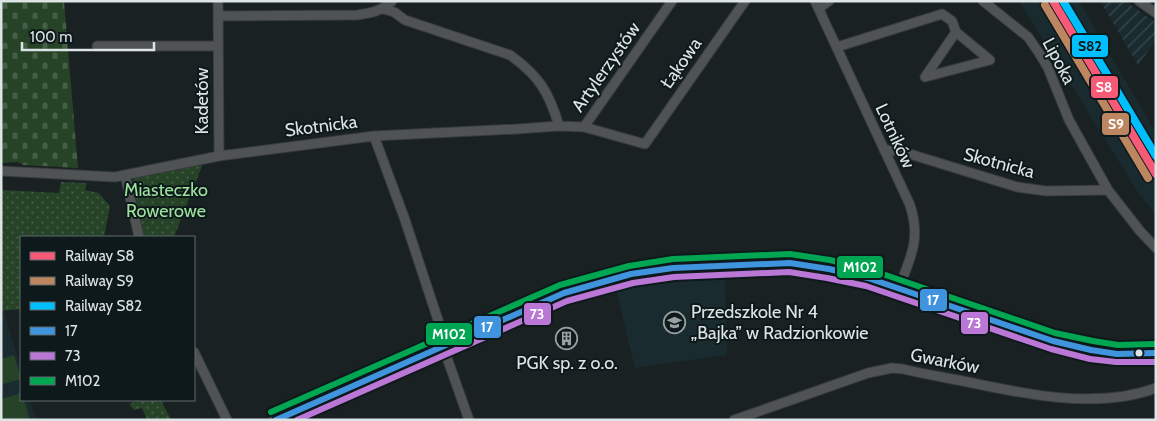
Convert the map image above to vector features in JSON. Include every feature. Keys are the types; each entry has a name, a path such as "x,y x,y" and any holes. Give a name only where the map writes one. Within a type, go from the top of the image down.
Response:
{"street":[{"name":"Kadetów","path":"218,1 218,156"},
{"path":"218,16 357,15 373,13 383,9 392,1"},
{"name":"Artylerzystów","path":"584,128 672,1"},
{"name":"Łąkowa","path":"645,144 745,1"},
{"path":"817,5 828,1"},
{"path":"1139,1 1156,12"},
{"name":"Lipoka","path":"984,2 1028,37 1039,52 1048,68 1069,120 1108,190 1156,248"},
{"name":"Lotników","path":"817,5 910,205 915,228 915,244 899,288"},
{"path":"383,9 394,12 405,20 510,55 525,66 547,93 553,104 559,126"},
{"path":"837,47 942,14 952,21 956,32 990,60 925,77 956,32"},
{"name":"Kadetów","path":"97,46 218,46"},
{"name":"Skotnicka","path":"1,171 103,177 125,175 218,156 374,136 559,126 584,128 645,144"},
{"path":"374,136 404,217 446,344 446,355 469,420"},
{"name":"Skotnicka","path":"884,150 900,151 1032,190 1108,190"},
{"path":"125,175 139,236"},
{"path":"275,420 564,293 611,279 651,271 710,265 790,263 851,273 1053,341 1084,349 1122,355 1156,353"},
{"path":"195,354 227,420"},
{"name":"Gwarków","path":"734,420 868,373 892,368 1047,396 1115,398 1134,395 1156,388"}],"shaded area":[{"path":"1019,1 1079,1 1156,133 1156,215 1139,194"},
{"path":"1100,1 1125,1 1156,23 1156,40 1138,65"},
{"name":"Przedszkole Nr 4 „Bajka” w Radzionkowie","path":"725,279 727,355 635,368 616,290 673,282"},
{"path":"1,311 4,311 20,367 20,401 30,401 36,420 1,420"}],"green space":[{"path":"1,1 64,1 78,168 23,165 18,162 1,163"},
{"name":"Miasteczko Rowerowe","path":"201,164 202,166 174,236 144,236 137,216 132,182 135,177"},
{"path":"61,182 87,183 85,190 99,193 110,206 104,236 20,236 20,309 1,311 1,190 59,193"},
{"path":"14,355 20,379 1,385 1,359"},
{"path":"20,393 20,401 24,401 30,420 1,420 1,399"},
{"path":"136,401 162,401 171,420 147,420 142,408 134,410 129,404"}],"rail line":[{"name":"S8","path":"1053,1 1156,174"},
{"name":"S82","path":"1063,1 1156,156"},
{"name":"S9","path":"1045,5 1148,178"}],"transit line":[{"name":"M102","path":"271,412 560,285 629,266 673,259 790,254 830,260 871,270 1055,333 1118,345 1155,344"},
{"name":"17","path":"276,420 564,293 631,274 673,268 790,263 829,269 868,278 1053,341 1117,354 1156,353"},
{"name":"73","path":"297,420 567,301 633,283 674,277 789,272 827,278 866,286 1051,349 1090,359 1116,362 1156,362"}],"place":[{"name":"Przedszkole Nr 4 „Bajka” w Radzionkowie","path":"675,322"},
{"name":"PGK sp. z o.o.","path":"567,338"}]}
